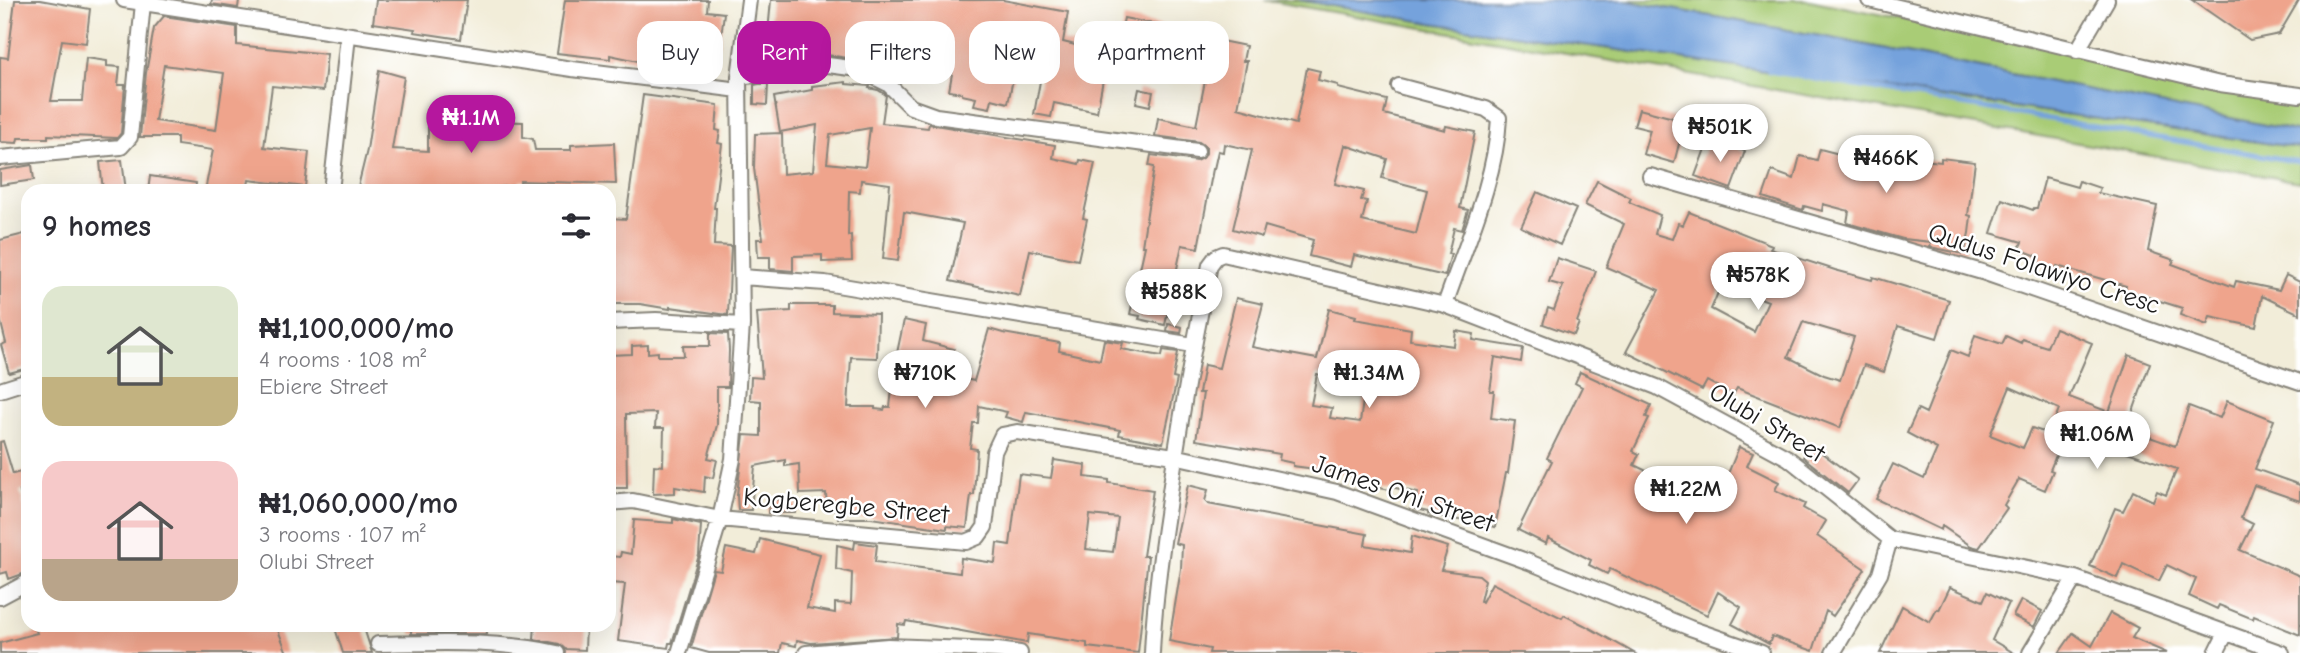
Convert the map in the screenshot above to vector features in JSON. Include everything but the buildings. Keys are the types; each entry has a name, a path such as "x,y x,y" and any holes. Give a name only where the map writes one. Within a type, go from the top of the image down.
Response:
{"street":[{"path":"124,0 572,69 737,83"},
{"path":"746,21 749,0"},
{"path":"1869,0 2220,84 2300,94"},
{"path":"2077,51 2107,0"},
{"path":"0,158 121,147 125,143 130,137 143,3"},
{"path":"332,184 348,36"},
{"path":"831,65 858,69 888,84 911,107 936,116 1197,151"},
{"path":"679,653 720,519 733,459 743,277 739,84"},
{"path":"1399,86 1486,109 1499,118 1487,183 1445,305"},
{"name":"Qudus Folawiyo Cresc","path":"1650,176 1982,272 2300,382"},
{"name":"Olubi Street","path":"1193,345 1210,265 1216,257 1223,254 1445,305 1657,387 1788,458 1891,539 2075,578 2282,653"},
{"path":"743,277 825,283 1193,345 1174,456 1154,608 1152,653"},
{"path":"616,322 656,320 742,325"},
{"path":"0,390 21,383"},
{"name":"Kogberegbe Street","path":"616,502 633,501 720,519 967,542 978,537 985,527 994,452 1002,435 1017,432 1174,456"},
{"name":"James Oni Street","path":"1174,456 1337,492 1529,562 1690,628 1762,653"},
{"path":"1833,653 1880,574 1891,539"},
{"path":"2030,653 2075,578"},
{"path":"0,597 21,586"},
{"path":"2216,653 2226,633"},
{"path":"378,643 471,643 557,653"},
{"path":"806,653 888,649 997,650 1020,653"}],"green space":[{"path":"1264,0 1299,0 1431,23 2300,148 2300,182"},
{"path":"1622,0 1809,0 2300,98 2300,132 1832,38"}],"water":[{"path":"1299,0 1622,0 1832,38 2300,132 2300,148 1431,23"}],"waterway":[{"path":"1769,71 2300,162"}]}
